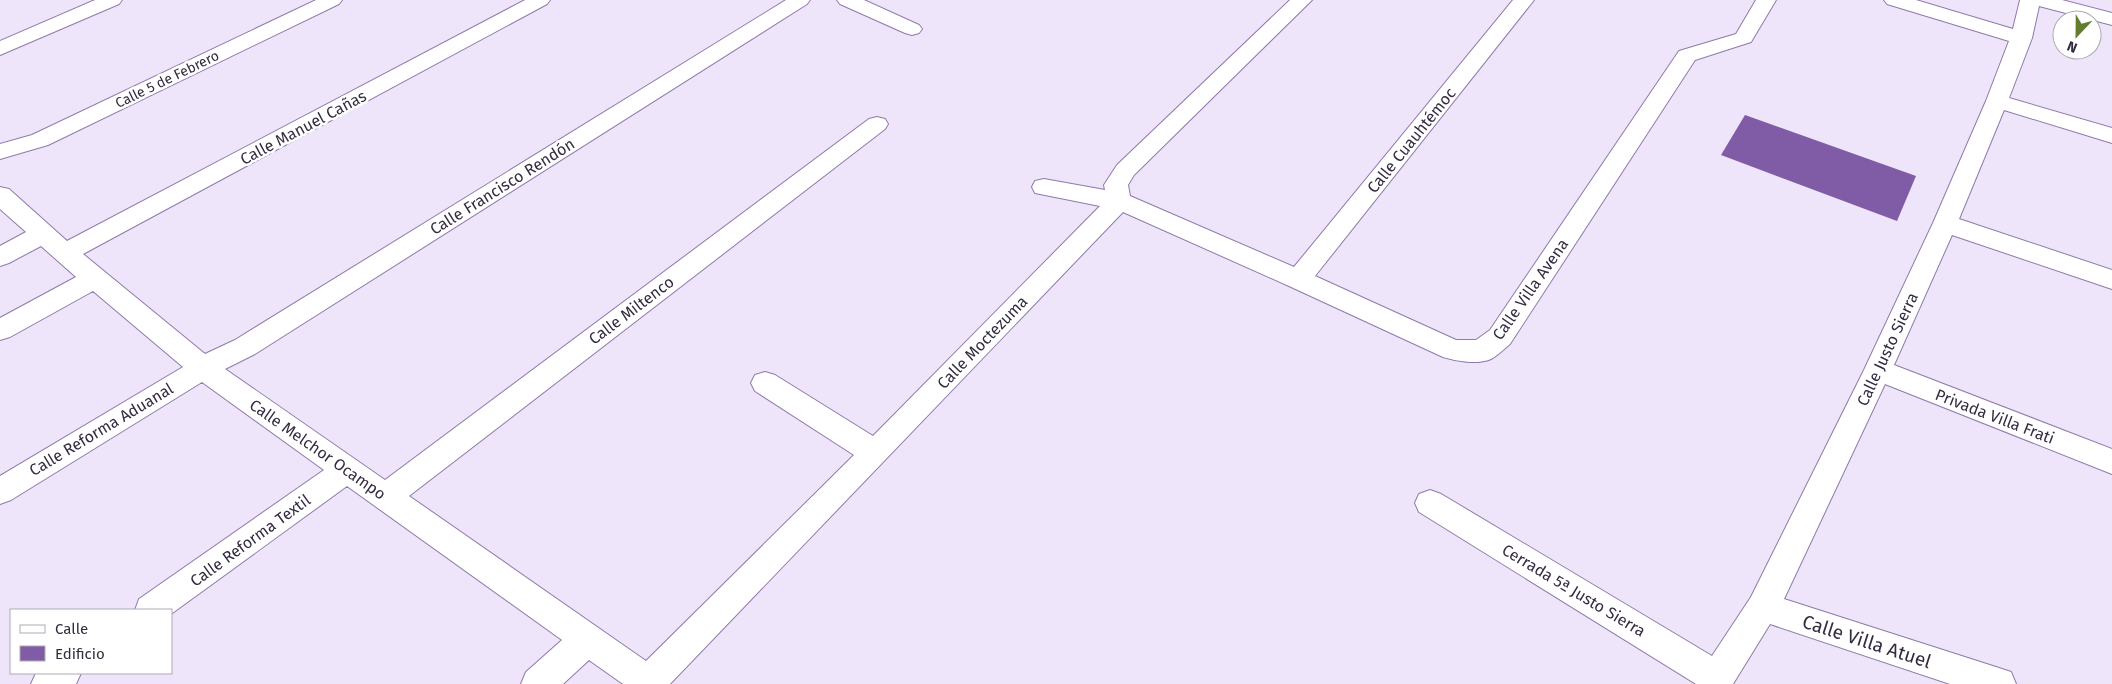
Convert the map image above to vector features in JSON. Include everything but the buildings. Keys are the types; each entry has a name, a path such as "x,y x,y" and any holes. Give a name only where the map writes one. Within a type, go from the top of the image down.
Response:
{"street":[{"path":"0,49 112,0"},
{"name":"Calle 5 de Febrero","path":"0,152 40,140 332,0"},
{"name":"Calle Manuel Cañas","path":"65,253 540,0"},
{"name":"Calle Francisco Rendón","path":"203,368 245,347 800,0"},
{"path":"847,0 912,29"},
{"path":"1119,201 1116,185 1125,170 1302,0"},
{"name":"Calle Cuauhtémoc","path":"1298,279 1524,0"},
{"name":"Calle Villa Avena","path":"1044,187 1119,201 1298,279 1453,350 1482,351 1500,337 1687,56 1744,38 1766,0"},
{"path":"1894,0 2021,38"},
{"name":"Calle Justo Sierra","path":"1716,681 1763,607 1878,370 1945,223 1996,101 2021,38 2030,0"},
{"path":"2038,0 2112,20"},
{"path":"1996,101 2112,136"},
{"name":"Calle Miltenco","path":"386,496 877,124"},
{"name":"Calle Melchor Ocampo","path":"0,195 65,253 203,368 650,683"},
{"name":"Calle Moctezuma","path":"650,683 1119,201"},
{"path":"1945,223 2112,280"},
{"path":"0,256 43,234"},
{"path":"0,330 95,278"},
{"name":"Calle Reforma Aduanal","path":"0,491 203,368"},
{"name":"Privada Villa Frati","path":"1878,370 2112,462"},
{"path":"765,383 875,453"},
{"name":"Calle Reforma Textil","path":"152,609 348,469"},
{"name":"Cerrada 5ª Justo Sierra","path":"1430,503 1716,681"},
{"name":"Calle Villa Atuel","path":"1763,607 1999,684"},
{"path":"538,684 588,638"},
{"path":"48,684 63,674"}]}
